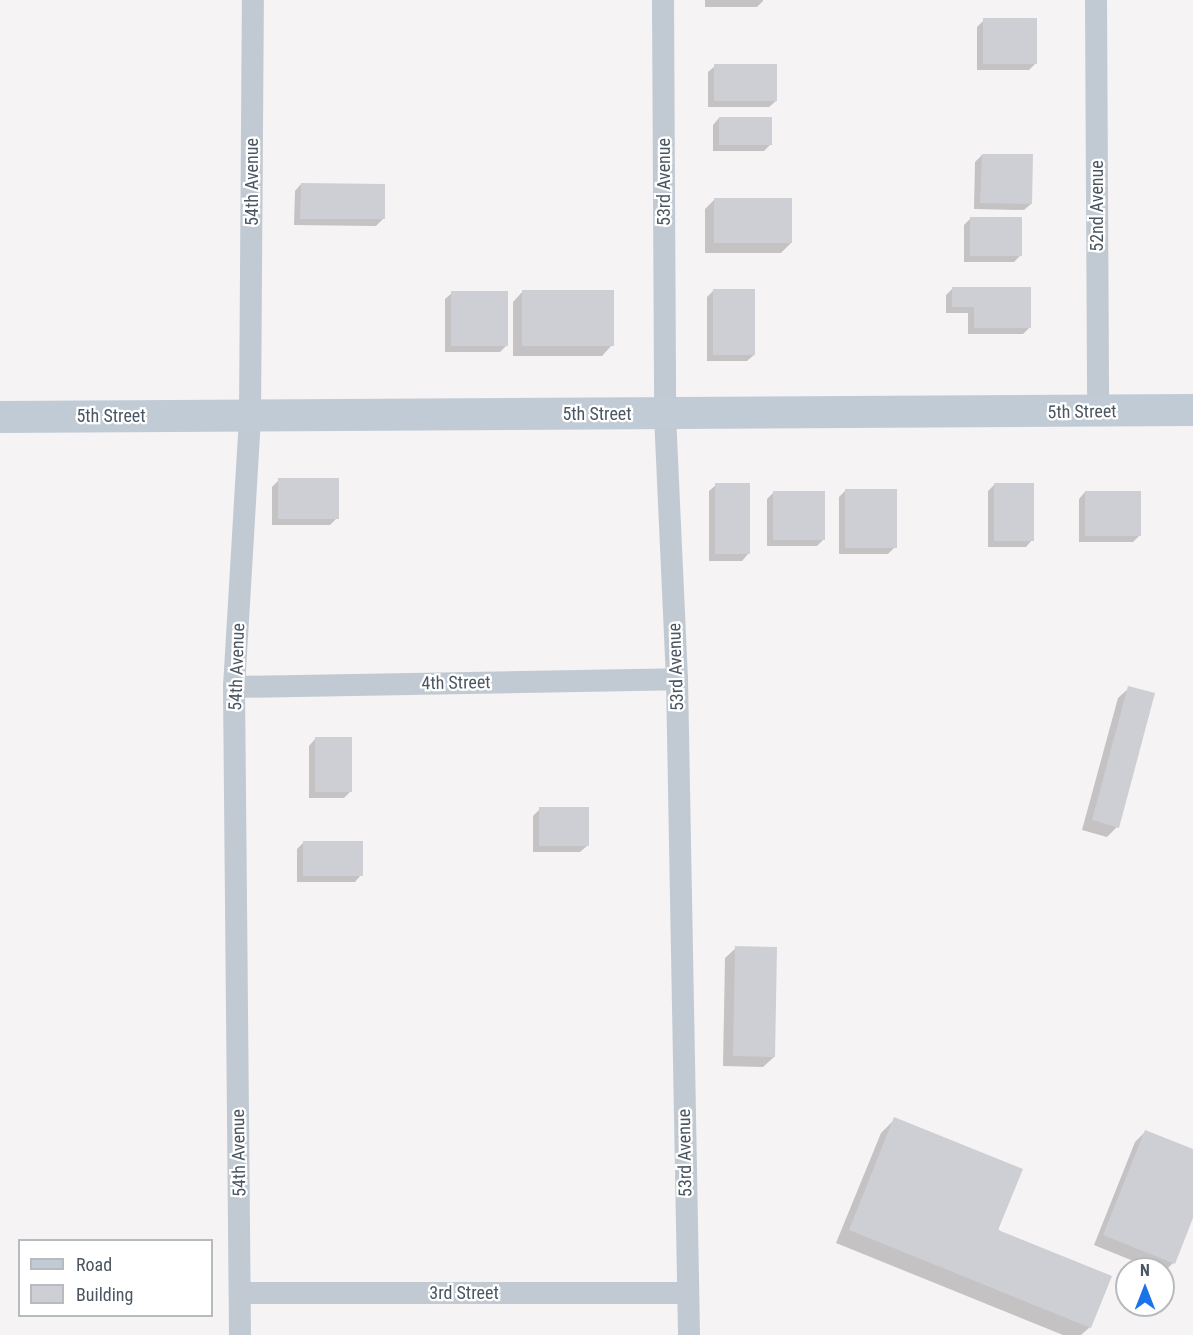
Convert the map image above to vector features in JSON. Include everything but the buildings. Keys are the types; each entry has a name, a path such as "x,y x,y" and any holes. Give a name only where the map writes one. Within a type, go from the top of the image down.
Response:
{"street":[{"name":"54th Avenue","path":"240,1335 234,687 250,415 253,0"},
{"name":"53rd Avenue","path":"663,0 664,415 677,679 689,1335"},
{"name":"52nd Avenue","path":"1096,0 1098,412"},
{"name":"5th Street","path":"0,417 664,415 1193,410"},
{"name":"4th Street","path":"234,687 677,679"},
{"name":"3rd Street","path":"241,1293 687,1293"}]}
